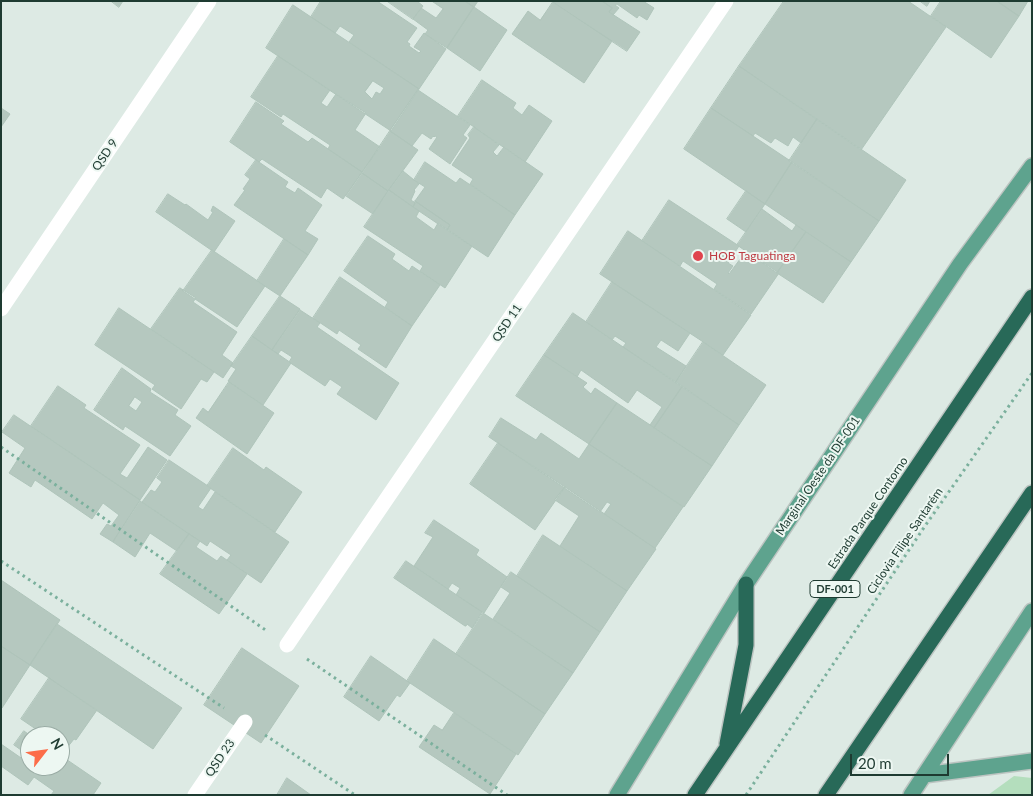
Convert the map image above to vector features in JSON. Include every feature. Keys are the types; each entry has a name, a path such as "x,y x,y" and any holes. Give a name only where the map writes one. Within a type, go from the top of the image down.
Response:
{"highway":[{"name":"Estrada Parque Contorno","path":"696,795 1032,296"},
{"path":"826,795 1032,493"},
{"path":"726,750 746,645 746,584"}],"main road":[{"name":"Marginal Oeste da DF-001","path":"616,795 746,584 960,264 1032,166"},
{"path":"911,795 1032,611"},
{"path":"924,775 1032,760"}],"street":[{"name":"QSD 9","path":"1,308 209,1"},
{"name":"QSD 11","path":"287,645 726,1"},
{"name":"QSD 23","path":"195,795 245,722"}],"path":[{"name":"Ciclovia Filipe Santarém","path":"746,795 925,526 1032,374"},
{"path":"1,447 507,795"},
{"path":"1,561 354,795"}],"green space":[{"path":"1014,776 1032,778 1032,795 988,795"}],"building":[{"path":"111,1 123,1 119,7"},
{"path":"321,1 377,1 417,28 407,42 410,44 409,46 419,53 421,51 414,47 424,33 446,49 419,89 349,42 354,35 340,26 335,33 311,17"},
{"path":"387,1 417,1 423,6 413,19"},
{"path":"432,1 465,1 474,7 447,48 425,34 428,30 413,19 421,8 436,18 443,9"},
{"path":"465,1 478,1 474,7"},
{"path":"552,1 602,1 612,8 609,12 640,32 627,51"},
{"path":"602,1 643,1 654,8 647,20 639,15 637,18 617,4 615,5 619,8 613,15 609,12 612,8"},
{"path":"784,1 908,1 946,27 861,150 739,66"},
{"path":"920,1 930,1 927,6"},
{"path":"941,1 997,1 1019,16 991,58 931,16"},
{"path":"997,1 1028,1 1019,16"},
{"path":"553,2 612,41 584,83 512,34 528,11 540,20"},
{"path":"293,5 419,89 391,131 266,48","holes":["373,81 384,88 380,94 376,92 372,99 365,92"]},
{"path":"474,7 507,30 480,71 447,48"},
{"path":"278,56 330,90 321,103 327,107 336,94 366,113 355,130 380,147 362,172 328,149 330,145 283,114 281,117 251,97"},
{"path":"739,66 817,119 801,143 793,137 788,146 775,138 771,143 755,133 753,136 711,108"},
{"path":"482,80 516,103 513,108 522,115 529,105 552,121 525,162 458,116"},
{"path":"418,90 470,125 463,135 467,138 450,164 429,149 437,137 433,136 431,139 422,133 412,146 390,131"},
{"path":"256,102 284,121 281,124 308,142 312,138 362,172 343,199 327,188 321,198 262,159 259,162 230,142"},
{"path":"1,108 10,114 1,127"},
{"path":"711,108 792,162 765,204 684,149"},
{"path":"817,119 906,180 879,221 789,161"},
{"path":"474,127 499,145 493,152 497,156 504,147 543,174 515,215 470,184 473,179 452,165 470,138 468,135"},
{"path":"390,131 418,150 388,191 362,173"},
{"path":"256,160 288,182 285,187 295,193 298,188 322,205 305,231 318,239 308,255 234,205 245,190 243,189 250,179 245,175"},
{"path":"425,162 456,183 460,178 515,215 488,257 447,230 450,225 415,201 425,187 414,180"},
{"path":"792,162 879,221 851,262 765,204"},
{"path":"403,171 419,184 414,190 411,200 415,203 413,207 389,190"},
{"path":"362,173 388,191 373,214 346,196"},
{"path":"389,190 419,211 416,217 434,230 438,223 472,246 445,288 420,271 423,266 364,227"},
{"path":"746,191 765,204 746,232 727,219"},
{"path":"168,194 208,220 213,212 211,211 213,206 235,221 214,252 156,212"},
{"name":"HOB Taguatinga","path":"669,200 739,246 728,263 733,266 729,274 746,251 779,273 751,314 714,289 717,284 683,261 680,266 642,241"},
{"path":"415,201 450,225 447,230 413,207"},
{"path":"762,209 792,231 796,225 806,232 777,273 737,245"},
{"path":"628,231 751,315 723,355 600,274"},
{"path":"806,232 851,262 823,303 777,273"},
{"path":"368,236 395,254 392,259 409,271 412,266 440,285 412,326 385,307 388,302 344,271"},
{"path":"284,239 308,255 280,296 257,281"},
{"path":"212,250 265,286 237,327 183,291"},
{"path":"340,277 412,326 386,368 358,349 361,345 339,330 337,334 313,318"},
{"path":"612,282 690,333 678,351 661,340 656,347 686,366 676,382 623,347 626,343 615,336 612,340 586,322"},
{"path":"180,288 196,298 193,302 237,332 222,355 233,363 223,378 151,329"},
{"path":"280,296 300,309 272,350 252,336"},
{"path":"119,308 214,372 207,382 201,379 181,409 152,389 155,385 95,345"},
{"path":"300,310 320,323 317,327 399,383 376,420 337,394 342,387 330,379 325,386 289,362 292,357 281,350 278,354 272,350"},
{"path":"573,313 682,387 654,428 650,425 662,407 637,390 628,403 581,370 577,377 544,355"},
{"path":"252,336 291,363 263,405 228,381 236,369 231,366"},
{"path":"703,342 766,385 739,425 676,382"},
{"path":"544,355 587,383 583,387 591,394 595,388 617,403 589,444 516,396"},
{"path":"122,368 151,389 150,392 178,410 175,415 191,426 170,456 125,426 123,430 94,410","holes":["135,397 142,402 136,411 129,406"]},
{"path":"229,382 274,413 247,454 196,418 203,408 208,412"},
{"path":"58,386 86,405 84,408 140,445 120,474 127,478 148,447 167,460 140,500 31,426"},
{"path":"682,387 739,425 712,466 654,428"},
{"path":"617,403 712,466 684,507 589,444"},
{"path":"14,415 140,500 113,542 100,534 107,524 111,526 119,515 103,503 92,519 35,480 31,487 9,473 25,448 2,432"},
{"path":"501,418 536,440 541,433 579,459 589,444 683,507 655,548 604,514 611,504 607,502 600,512 489,437"},
{"path":"498,443 565,487 535,530 470,484"},
{"path":"233,448 264,470 266,467 302,492 275,532 207,486"},
{"path":"169,460 211,488 198,507 203,510 215,492 289,542 261,583 227,560 231,555 210,541 207,546 142,502 151,490 155,492 162,482 157,478"},
{"path":"565,487 656,549 627,591 560,546 579,516 555,500"},
{"path":"140,501 189,534 177,551 150,533 135,557 113,542"},
{"path":"434,520 479,550 476,555 507,577 484,613 456,595 460,588 452,583 448,589 414,566 433,537 425,533"},
{"path":"189,534 200,541 196,547 217,561 221,556 247,574 219,614 160,574"},
{"path":"543,535 627,591 600,632 517,576"},
{"path":"406,561 482,612 472,628 467,624 465,626 394,578"},
{"path":"511,572 600,632 573,673 493,619 510,593 501,587"},
{"path":"1,580 60,620 30,665 1,646"},
{"path":"483,613 573,673 545,714 456,654"},
{"path":"57,624 182,708 153,749 30,665"},
{"path":"434,639 545,714 518,755 407,681"},
{"path":"1,646 30,665 2,708 1,707"},
{"path":"242,648 299,686 261,743 204,705"},
{"path":"371,656 410,683 400,697 397,695 379,721 344,697"},
{"path":"49,678 97,710 76,740 74,739 70,744 70,726 31,726 21,719"},
{"path":"454,713 516,754 490,794 419,747 434,725 442,730"},
{"path":"20,737 20,749 14,745"},
{"path":"1,744 20,757 20,776 70,776 70,762 101,783 93,795 51,795 54,791 34,777 28,785 1,766"},
{"path":"287,778 311,795 277,795"}],"place":[{"name":"HOB Taguatinga","path":"698,256"}]}
